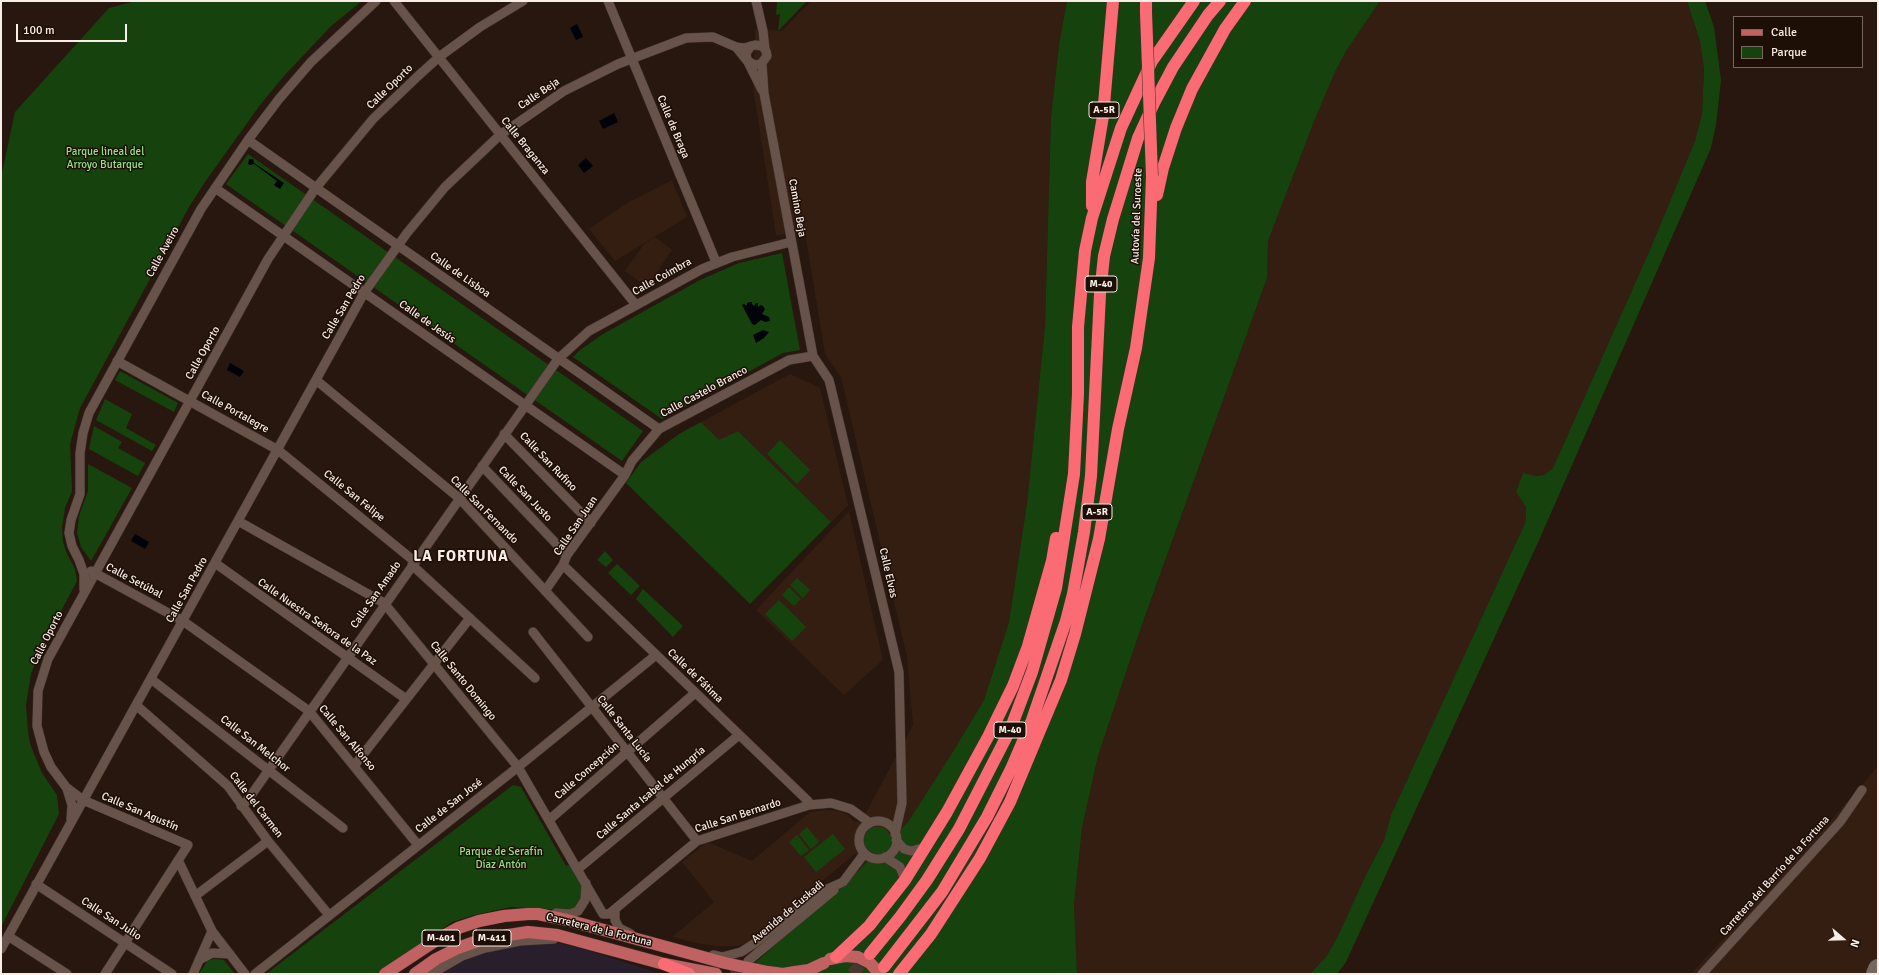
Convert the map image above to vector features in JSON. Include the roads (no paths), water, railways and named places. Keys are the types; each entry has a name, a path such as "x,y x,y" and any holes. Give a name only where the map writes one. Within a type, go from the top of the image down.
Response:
{"highway":[{"name":"A-5R","path":"1092,218 1092,182 1103,116 1113,1"},
{"name":"Autovía del Suroeste","path":"1118,429 1136,348 1149,258 1152,176 1146,1"},
{"name":"M-40","path":"870,954 927,880 959,829 1010,730 1032,672 1056,588 1074,474 1078,394 1078,327 1085,251 1092,218 1121,128 1152,61 1194,1"},
{"name":"M-40","path":"882,970 942,892 987,817 1011,769 1032,720 1066,621 1073,594 1084,532 1091,476 1100,294 1104,256 1113,219 1138,138 1154,103 1173,67 1208,15 1220,1"},
{"path":"1149,258 1163,168 1176,128 1192,89 1217,42 1245,1"},
{"name":"A-5R","path":"1073,594 1088,558 1106,469 1118,429"},
{"path":"899,974 906,969 956,897 980,858 1010,802 1058,687 1075,634 1099,539 1118,429"},
{"path":"836,957 870,926 905,880 926,847 990,735 1013,686 1028,646 1052,561 1064,496 1074,474"},
{"path":"664,964 689,974"}],"main road":[{"name":"Carretera de la Fortuna","path":"385,974 438,939 458,928 479,921 504,916 538,914 725,963 783,974 809,970 836,957"},
{"name":"Carretera de la Fortuna","path":"415,974 436,959 458,948 483,939 528,932 577,939 664,964 716,974"},
{"path":"836,957 849,956 862,959 882,970"},
{"path":"814,974 824,963"}],"street":[{"name":"Calle Aveiro","path":"84,594 85,577 80,560 72,546 69,533 71,520 80,494 80,453 83,433 89,413 189,231 215,188 248,140 279,99 311,62 376,1"},
{"name":"Calle Braganza","path":"394,1 636,306"},
{"name":"Calle Oporto","path":"70,822 72,804 67,789 52,767 39,738 37,703 41,680 48,659 259,274 282,236 315,189 373,119 408,84 439,57 480,27 523,1"},
{"name":"Calle de Braga","path":"608,1 716,262"},
{"path":"748,62 756,65 762,64 766,58 763,31 756,1"},
{"name":"Calle Beja","path":"397,246 445,187 500,135 564,91 632,58 686,38 713,37 736,47"},
{"path":"736,47 744,48 759,45 765,49"},
{"path":"748,62 746,53 751,46"},
{"path":"736,47 748,62 764,93"},
{"name":"Camino Beja","path":"762,64 764,93 812,356"},
{"name":"Calle de Lisboa","path":"248,140 315,189 659,430"},
{"name":"Calle de Jesús","path":"215,188 625,475"},
{"name":"Calle Coimbra","path":"558,359 589,331 716,262 791,242"},
{"name":"Calle San Pedro","path":"1,949 364,293 397,246"},
{"name":"Calle Castelo Branco","path":"625,475 640,451 659,430 789,360 812,356"},
{"name":"Calle Elvas","path":"812,356 829,380 899,672 902,803 896,837"},
{"name":"Calle San Amado","path":"241,806 558,359"},
{"name":"Calle Portalegre","path":"117,361 278,450"},
{"name":"Calle San Fernando","path":"316,380 459,498 588,637"},
{"name":"Calle San Rufino","path":"504,434 591,523"},
{"name":"Calle San Felipe","path":"278,450 413,563 535,678"},
{"name":"Calle San Justo","path":"482,466 568,555"},
{"name":"Calle San Juan","path":"545,591 563,566 568,555 625,475"},
{"name":"Calle Santo Domingo","path":"238,521 384,603 518,767 602,913 605,915 612,912"},
{"name":"Calle Aveiro","path":"80,560 94,574"},
{"name":"Calle Nuestra Señora de la Paz","path":"215,563 406,699"},
{"name":"Calle de Fátima","path":"563,566 808,801 809,805"},
{"name":"Calle Setúbal","path":"94,574 183,621"},
{"path":"354,766 470,618"},
{"name":"Calle San Alfonso","path":"183,621 309,711 418,845"},
{"name":"Calle Santa Lucía","path":"533,632 697,841"},
{"name":"Calle de San José","path":"255,974 518,767 656,655"},
{"name":"Calle San Melchor","path":"151,679 343,828"},
{"name":"Calle Concepción","path":"549,820 696,693"},
{"name":"Calle del Carmen","path":"136,705 228,786 241,806 268,841 329,915"},
{"name":"Calle Santa Isabel de Hungría","path":"578,869 739,735"},
{"name":"Calle Oporto","path":"67,789 83,800"},
{"name":"Carretera del Barrio de la Fortuna","path":"1702,974 1840,822 1862,790"},
{"name":"Calle San Agustín","path":"83,800 188,845 178,860"},
{"name":"Calle San Bernardo","path":"612,912 697,841 809,805 831,803 851,810 870,823"},
{"path":"902,803 896,812 884,822 870,823 865,826 859,837 861,849 864,854 874,859 885,858 900,867 905,880"},
{"path":"884,822 891,827 904,849 911,851 926,847"},
{"path":"885,858 894,850 896,837"},
{"path":"196,896 268,841"},
{"name":"Avenida de Euskadi","path":"748,961 843,882 864,854"},
{"path":"178,860 212,930 245,974"},
{"path":"105,974 178,860"},
{"path":"687,952 722,957 741,952 816,894 843,882"},
{"path":"538,914 576,913 585,900 586,883"},
{"name":"Calle San Julio","path":"36,884 172,974"},
{"path":"612,912 619,928 650,943"},
{"path":"193,974 212,930"},
{"path":"8,936 67,974"},
{"path":"431,974 462,956 485,948 520,941 577,939"},
{"path":"199,960 212,953 230,954"}],"tunnel":[{"path":"852,974 870,954"},
{"path":"732,974 744,964"}],"district":[{"name":"LA FORTUNA","path":"461,557"}],"park label":[{"name":"Parque lineal del Arroyo Butarque","path":"105,158"},
{"name":"Parque de Serafín Díaz Antón","path":"501,858"}]}
